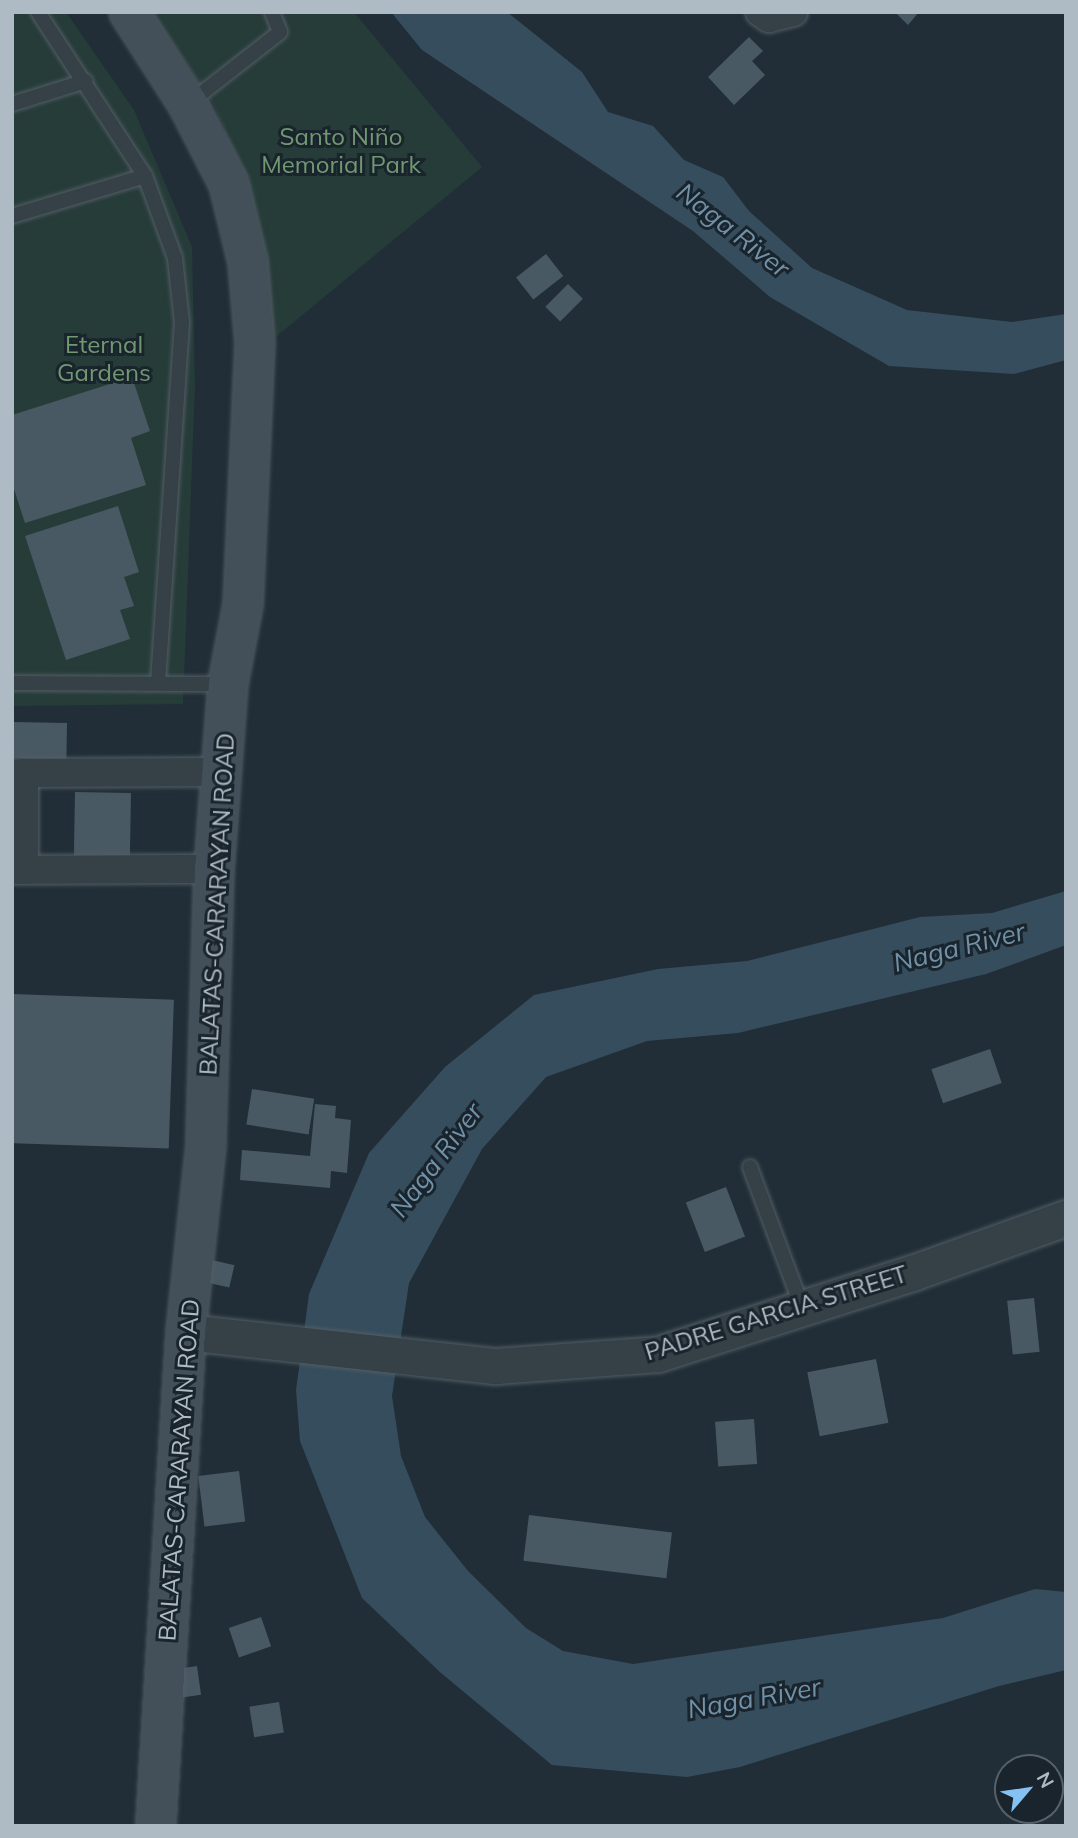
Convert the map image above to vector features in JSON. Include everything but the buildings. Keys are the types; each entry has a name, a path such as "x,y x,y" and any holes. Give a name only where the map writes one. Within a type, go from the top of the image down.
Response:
{"main road":[{"name":"BALATAS-CARARAYAN ROAD","path":"129,12 188,104 229,184 248,262 255,343 243,605 228,684 214,869 206,1145 186,1332 156,1826"}],"street":[{"path":"214,869 18,870 18,774 223,772"},
{"name":"PADRE GARCIA STREET","path":"186,1332 280,1345 496,1366 658,1354 1066,1219"}],"lane":[{"path":"38,12 86,81 145,176 175,258 183,322 158,682"},
{"path":"188,104 280,32 272,12"},
{"path":"12,104 86,81"},
{"path":"12,216 145,176"},
{"path":"12,684 228,684"},
{"path":"750,1167 802,1308"}],"green space":[{"name":"Eternal Gardens","path":"12,12 66,12 134,110 192,247 195,385 183,704 12,706"},
{"name":"Santo Niño Memorial Park","path":"151,12 354,12 482,167 272,340 265,262 251,193 213,103"}],"water":[{"name":"Naga River","path":"391,12 507,12 582,72 608,112 653,126 684,160 723,177 749,211 812,268 907,310 1012,322 1066,314 1066,360 1014,374 889,366 770,297 693,231 422,50"},
{"name":"Naga River","path":"1066,891 1066,945 986,974 738,1033 647,1041 546,1077 482,1149 409,1283 392,1396 401,1456 425,1517 468,1571 526,1628 563,1651 633,1664 943,1618 1035,1589 1066,1592 1066,1670 999,1686 740,1767 687,1777 552,1765 441,1673 362,1598 300,1441 296,1390 309,1294 369,1153 445,1067 534,995 658,969 747,961 920,917 992,913"}]}
